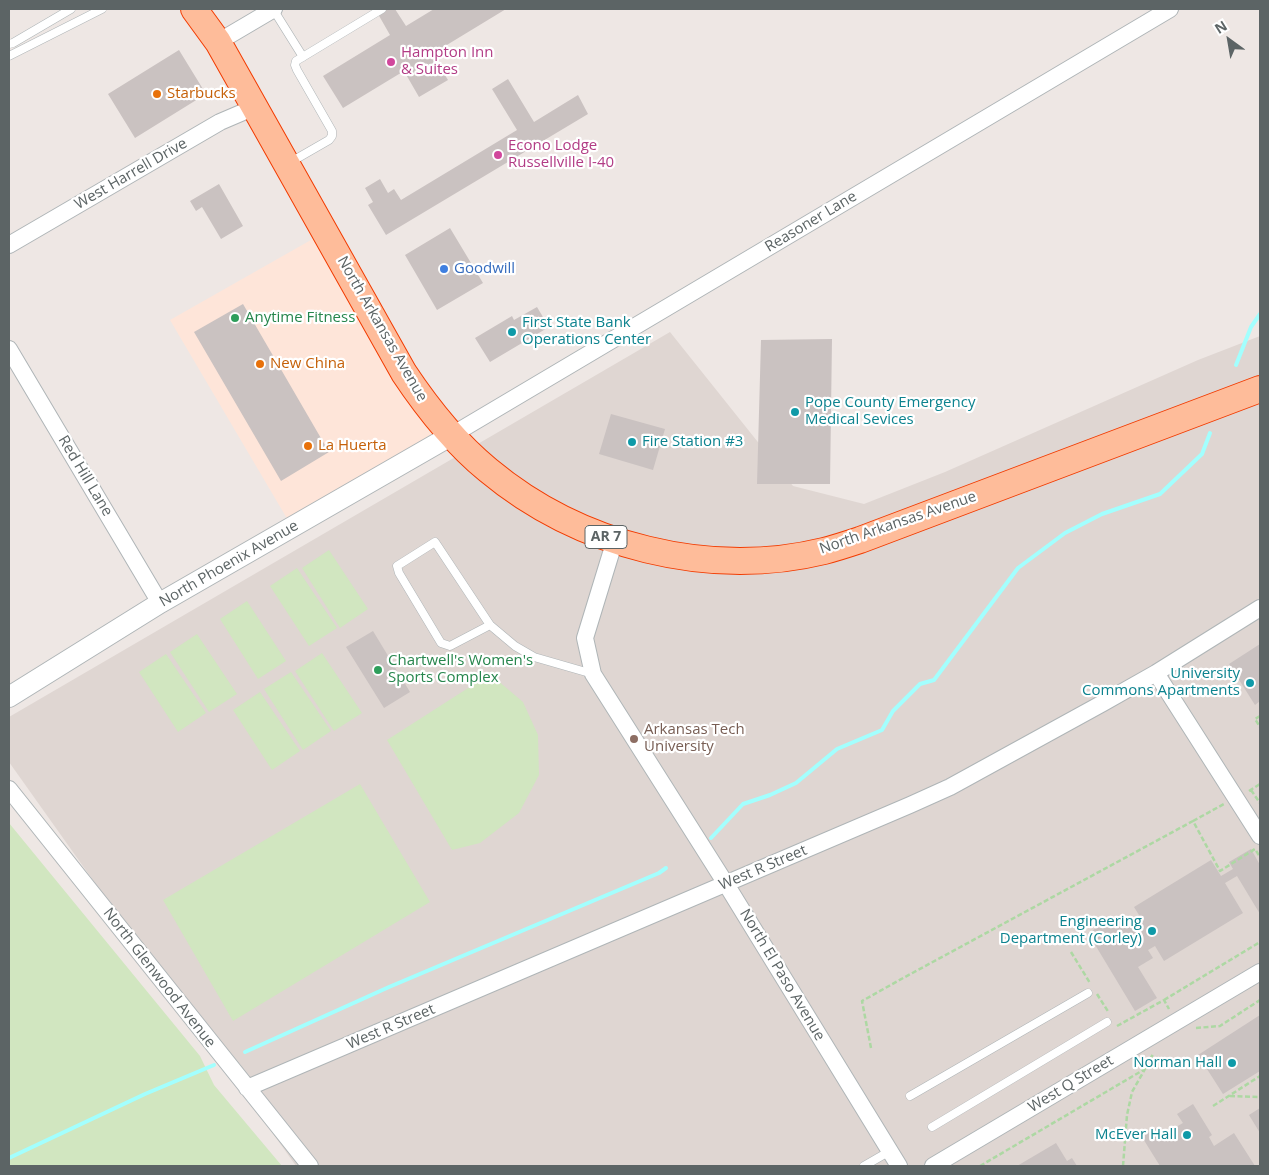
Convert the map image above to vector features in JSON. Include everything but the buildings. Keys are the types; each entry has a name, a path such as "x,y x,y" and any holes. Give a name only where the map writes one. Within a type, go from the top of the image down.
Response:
{"highway":[{"name":"North Arkansas Avenue","path":"194,9 218,42 404,373 422,400 464,449 488,471 514,490 570,523 615,540 663,553 727,560 760,560 824,551 860,540 1260,389"}],"street":[{"path":"218,42 273,9"},
{"name":"Reasoner Lane","path":"452,435 1170,9"},
{"name":"West Harrell Drive","path":"9,245 220,122 255,107"},
{"name":"Red Hill Lane","path":"9,349 160,603"},
{"name":"North Phoenix Avenue","path":"9,698 160,603 452,435"},
{"name":"North El Paso Avenue","path":"615,540 585,638 593,674 726,884 899,1166"},
{"name":"West R Street","path":"247,1088 910,805 950,786 1103,703 1156,673 1260,608"},
{"path":"1156,673 1260,836"},
{"name":"North Glenwood Avenue","path":"9,789 310,1166"},
{"name":"West Q Street","path":"933,1166 1260,972"}],"lane":[{"path":"9,44 71,9"},
{"path":"9,56 102,9"},
{"path":"273,9 303,57"},
{"path":"288,164 329,140 332,136 332,131 297,70 296,62 382,9"},
{"path":"490,625 450,646 441,643 398,573 397,566 435,542 490,625 514,646 534,657 593,674"},
{"path":"910,1096 1088,993"},
{"path":"932,1127 1107,1022"},
{"path":"864,1166 890,1151"}],"path":[{"path":"1260,716 1255,720 1260,727"},
{"path":"1260,784 1250,790 1260,803"},
{"path":"871,1048 862,1001 1192,821 1220,871 1255,849 1260,857"},
{"path":"1164,1000 1260,942"},
{"path":"1192,1028 1220,1026 1260,1000"},
{"path":"1123,1166 1127,1115 1132,1092 1145,1069"},
{"path":"1213,1106 1260,1076"},
{"path":"1229,1096 1260,1097"}],"shaded area":[{"path":"325,232 452,435 292,527 170,320"},
{"name":"Arkansas Tech University","path":"670,332 793,486 864,504 945,472 1198,360 1260,336 1260,1166 296,1166 9,762 9,717"}],"green space":[{"path":"329,550 368,609 340,628 302,568"},
{"path":"297,568 337,628 309,646 270,586"},
{"path":"247,601 286,661 258,679 220,619"},
{"path":"197,634 237,694 209,712 170,652"},
{"path":"322,653 362,713 334,731 295,671"},
{"path":"166,654 206,713 178,732 139,672"},
{"path":"291,672 331,731 303,750 264,689"},
{"path":"490,674 523,702 538,735 539,775 519,813 480,843 452,850 387,740"},
{"path":"260,692 300,751 272,770 233,710"},
{"path":"360,784 430,902 233,1021 163,900"},
{"path":"9,823 200,1056 214,1085 282,1166 9,1166"}],"waterway":[{"path":"1236,365 1251,327 1260,314"},
{"path":"711,838 743,804 770,795 796,783 837,749 882,730 893,711 920,684 934,680 1018,568 1065,533 1102,514 1160,494 1202,454 1210,433"},
{"path":"245,1052 389,987 659,873 666,868"},
{"path":"9,1158 145,1094 214,1065"}],"place":[{"name":"Hampton Inn & Suites","path":"391,62"},
{"name":"Starbucks","path":"157,94"},
{"name":"Econo Lodge Russellville I-40","path":"498,155"},
{"name":"Goodwill","path":"444,269"},
{"name":"Anytime Fitness","path":"235,318"},
{"name":"First State Bank Operations Center","path":"512,332"},
{"name":"New China","path":"260,364"},
{"name":"Pope County Emergency Medical Sevices","path":"795,412"},
{"name":"Fire Station #3","path":"632,442"},
{"name":"La Huerta","path":"308,446"},
{"name":"Chartwell's Women's Sports Complex","path":"378,670"},
{"name":"University Commons Apartments","path":"1250,683"},
{"name":"Arkansas Tech University","path":"634,739"},
{"name":"Engineering Department (Corley)","path":"1152,931"},
{"name":"Norman Hall","path":"1232,1063"},
{"name":"McEver Hall","path":"1187,1135"}]}
